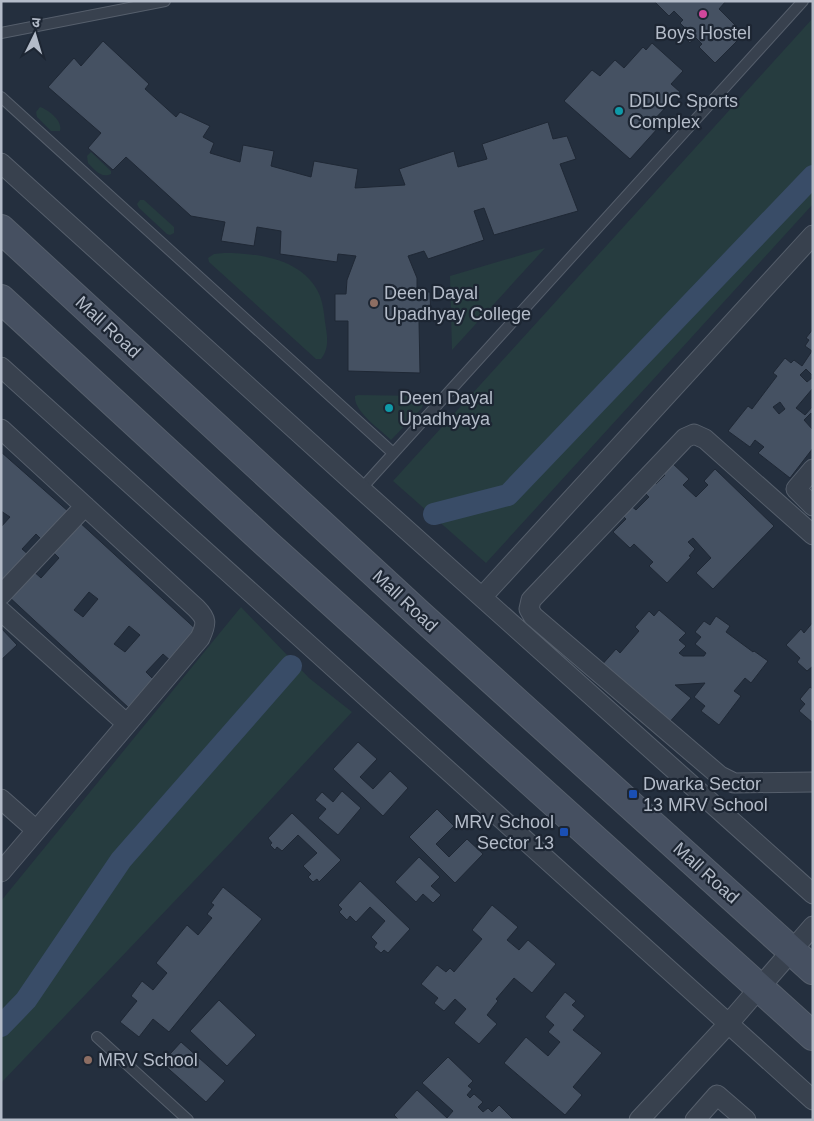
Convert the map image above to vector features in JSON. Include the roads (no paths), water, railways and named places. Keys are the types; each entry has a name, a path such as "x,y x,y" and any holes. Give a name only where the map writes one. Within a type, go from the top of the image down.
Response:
{"main road":[{"name":"Mall Road","path":"1,229 419,614 813,970"},
{"path":"1,299 266,544 813,1036"}],"street":[{"path":"1,163 813,894"},
{"path":"482,597 813,235"},
{"path":"1,367 813,1100"},
{"path":"1,429 204,616 205,624 200,638 1,872"},
{"path":"813,535 705,439 694,434 685,438 531,600 529,609 533,616 720,776 734,783 813,782"},
{"path":"813,469 796,489 813,506"},
{"path":"1,595 85,506"},
{"path":"1,611 127,724"},
{"path":"1,799 36,830"},
{"path":"640,1120 729,1023 813,926"},
{"path":"694,1120 717,1095 746,1120"}],"lane":[{"path":"1,32 165,1"},
{"path":"361,489 802,1"},
{"path":"1,97 393,453"},
{"path":"97,1037 188,1120"}],"waterway":[{"path":"434,514 508,495 813,176"},
{"path":"1,1026 26,1000 121,860 291,666"}],"place":[{"name":"Boys Hostel","path":"703,14"},
{"name":"DDUC Sports Complex","path":"619,111"},
{"name":"Deen Dayal Upadhyay College","path":"374,303"},
{"name":"Deen Dayal Upadhyaya","path":"389,408"},
{"name":"Dwarka Sector 13 MRV School","path":"633,794"},
{"name":"MRV School Sector 13","path":"564,832"},
{"name":"MRV School","path":"88,1060"}]}
